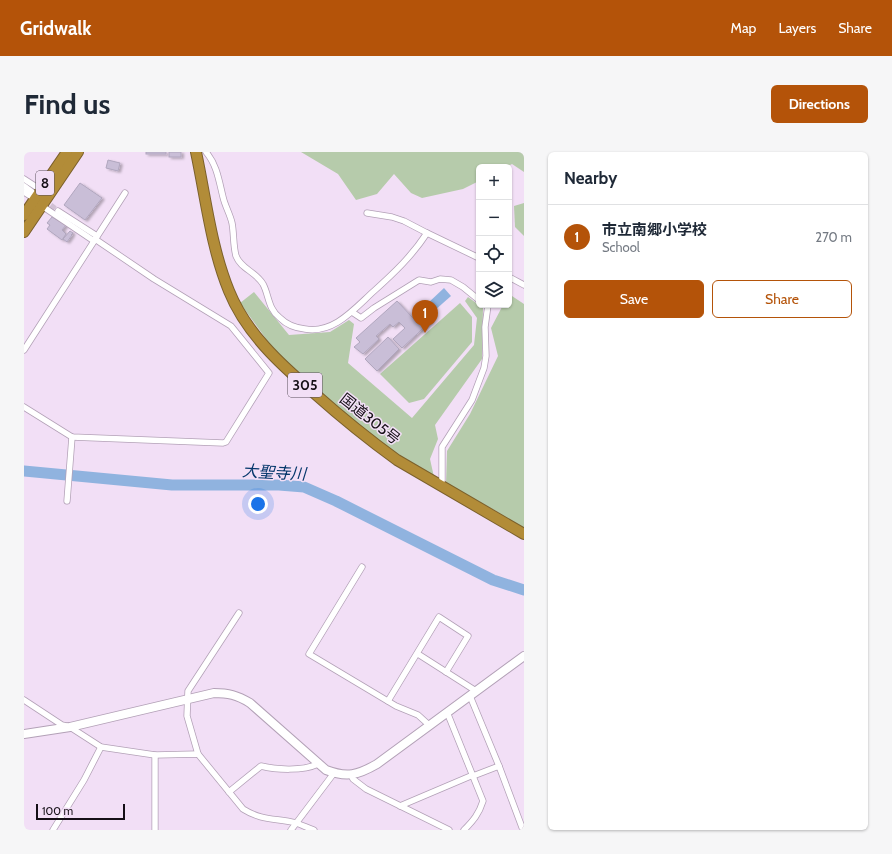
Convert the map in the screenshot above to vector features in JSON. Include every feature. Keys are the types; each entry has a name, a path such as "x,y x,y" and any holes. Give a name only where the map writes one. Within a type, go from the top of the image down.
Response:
{"highway":[{"name":"8","path":"24,215 67,152"},
{"name":"8","path":"24,232 37,197 78,152"},
{"name":"国道305号","path":"197,152 216,251 230,292 252,330 271,354 358,431 397,460 524,534"}],"street":[{"path":"206,152 212,158 223,197 232,221 236,256 241,265 252,271 260,280 265,288 269,303 274,312 279,318 294,327 307,330 319,329 339,322 352,312 406,262 427,233"},
{"path":"24,179 37,197"},
{"path":"24,186 95,239 154,279 231,326 269,373 226,442 223,443 72,437 24,407"},
{"path":"24,192 37,197"},
{"path":"24,350 125,193"},
{"path":"58,210 95,239"},
{"path":"367,213 392,217 404,221 476,257"},
{"path":"512,279 524,285"},
{"path":"352,312 361,318 374,308 419,280 431,282 451,280 476,298"},
{"path":"438,484 442,481 443,476 442,447 472,400 484,368 486,356 485,327 487,308"},
{"path":"68,501 72,437"},
{"path":"362,567 309,654 388,701 418,715 429,725"},
{"path":"239,613 188,691 187,716 198,754 243,809 264,819 296,823 314,830"},
{"path":"388,701 418,654 439,617 468,636 446,672"},
{"path":"418,654 446,672 473,693 523,830"},
{"path":"24,734 70,727 214,693 230,693 250,703 326,770 334,773 351,775 367,770 377,764 524,656"},
{"path":"24,700 62,725 70,727 101,747 155,755 198,754"},
{"path":"447,712 483,801 479,813 464,830"},
{"path":"53,830 84,780 101,747"},
{"path":"155,755 155,830"},
{"path":"229,792 261,766 267,768 299,768 312,767 318,764"},
{"path":"400,806 499,766"},
{"path":"291,830 334,773"},
{"path":"351,775 353,780 366,789 449,830"}],"green space":[{"path":"301,152 524,152 524,172 512,164 476,164 476,182 463,189 422,198 411,193 394,174 377,194 356,200 338,174"},
{"path":"524,203 524,236 515,227 514,206"},
{"path":"254,292 289,335 330,332 349,320 354,324 348,363 412,418 474,345 477,318 465,301 468,297 476,303 476,308 483,308 482,359 435,425 438,439 430,459 434,477 369,438 285,365 240,303"},
{"path":"512,296 524,304 524,529 496,511 446,484 447,451 470,414 498,356 491,328 501,308 512,308"},
{"path":"460,303 472,317 472,342 424,399 409,403 380,374"}],"water":[{"path":"444,288 451,296 434,311 427,304"}],"building":[{"path":"146,152 166,152 166,154 146,154"},
{"path":"169,152 181,152 181,157 169,157"},
{"path":"108,160 120,163 118,171 106,168"},
{"path":"80,183 102,198 85,220 64,205"},
{"path":"52,217 66,225 62,230 66,234 62,240 47,229 50,225 47,223"},
{"path":"70,231 73,233 67,242 63,239"},
{"path":"397,301 415,320 423,312 431,321 402,348 393,339 405,328 399,322 393,327 390,324 376,336 379,339 363,354 354,347 360,342 356,338"},
{"path":"388,337 399,349 377,371 365,359"}],"waterway":[{"name":"大聖寺川","path":"24,471 172,485 279,485 304,487 336,501 493,580 524,590"}],"tunnel":[{"path":"44,200 58,211"}],"place":[{"name":"市立南郷小学校","path":"425,333"}]}
